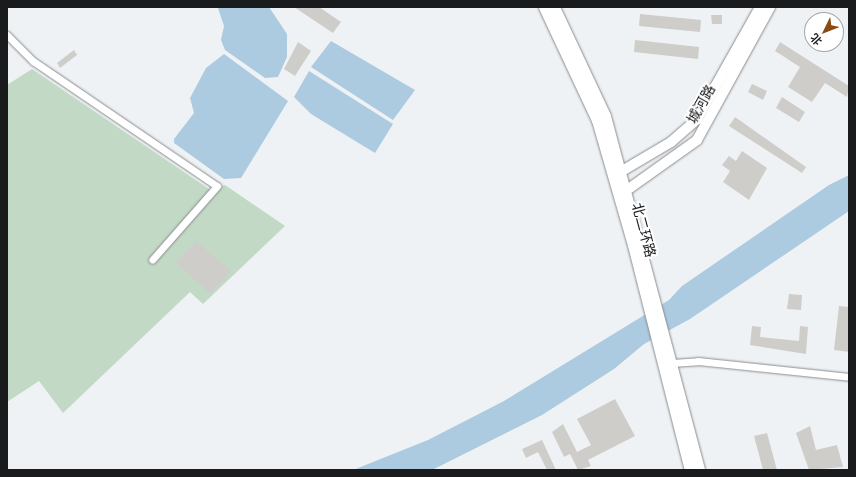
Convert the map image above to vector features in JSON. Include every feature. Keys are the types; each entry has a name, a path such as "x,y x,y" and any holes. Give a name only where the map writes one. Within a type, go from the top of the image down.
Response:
{"main road":[{"name":"北二环路","path":"544,7 597,120 651,300"},
{"name":"北二环路","path":"554,7 605,116 622,171 690,470"},
{"name":"城河路","path":"622,171 671,142 697,119 760,7"},
{"name":"城河路","path":"627,190 697,140 770,7"},
{"name":"北二环路","path":"664,351 672,363 699,470"}],"street":[{"path":"7,35 33,61 217,186 152,260"},
{"path":"672,363 698,362 849,377"}],"green space":[{"path":"32,69 209,189 225,185 285,226 203,304 190,292 63,413 39,381 7,402 7,85"}],"water":[{"path":"269,7 287,34 287,57 278,77 265,78 225,50 221,40 224,26 218,8"},
{"path":"331,41 415,90 393,120 311,67"},
{"path":"224,54 288,101 241,178 224,179 174,143 174,139 194,113 190,98 206,68"},
{"path":"309,71 393,124 375,153 311,114 294,97"},
{"path":"849,175 849,211 690,319 644,344 614,369 542,415 432,470 353,470 428,440 504,401 669,300 682,286 829,185"}],"building":[{"path":"294,7 319,7 341,22 333,33"},
{"path":"640,14 701,20 700,32 639,26"},
{"path":"711,15 722,15 722,24 712,24"},
{"path":"635,40 699,47 698,59 634,52"},
{"path":"298,42 311,51 295,76 284,69"},
{"path":"780,42 849,86 847,97 825,83 812,102 788,87 800,67 775,51"},
{"path":"74,50 77,55 60,68 57,63"},
{"path":"752,84 767,91 763,100 748,92"},
{"path":"782,97 805,112 799,122 776,108"},
{"path":"735,117 806,167 802,173 729,126"},
{"path":"742,151 767,168 749,200 723,182 730,171 722,165 729,156 736,161"},
{"path":"196,241 231,271 211,294 176,263"},
{"path":"789,294 802,295 801,310 787,309"},
{"path":"839,306 849,307 849,352 834,350"},
{"path":"752,326 761,327 760,337 799,341 800,326 808,327 806,354 750,345"},
{"path":"615,399 635,436 588,460 591,466 578,470 570,454 564,457 552,432 563,424 577,452 591,445 577,419"},
{"path":"810,426 816,450 837,445 843,467 809,470 796,433"},
{"path":"767,433 777,470 763,470 754,436"},
{"path":"542,440 556,470 547,470 538,452 526,458 522,449"}]}
